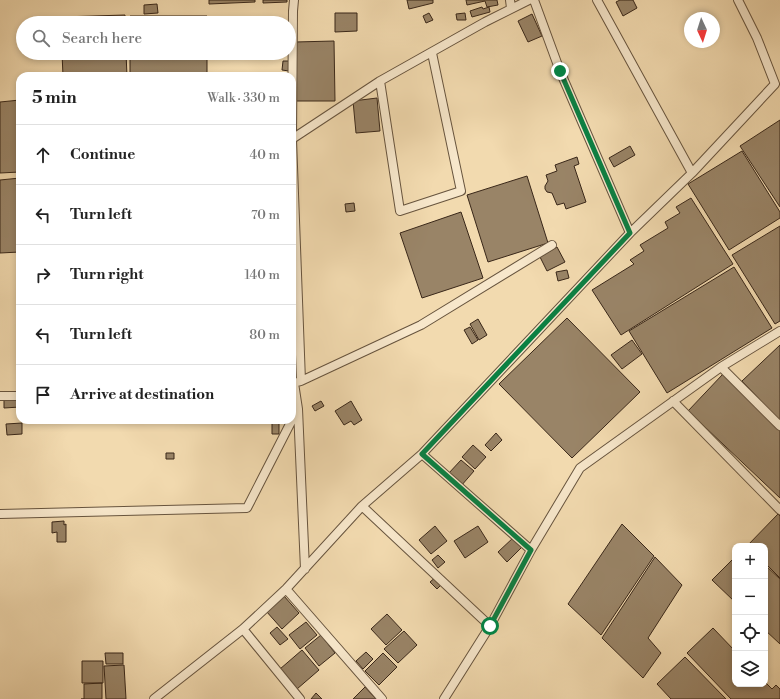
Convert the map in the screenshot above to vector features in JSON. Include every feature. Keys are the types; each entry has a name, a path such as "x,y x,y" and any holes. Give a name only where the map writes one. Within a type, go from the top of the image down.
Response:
{"lane":[{"path":"293,16 294,0"},
{"path":"296,136 380,81 432,53 510,4 529,0"},
{"path":"534,0 560,71 630,233"},
{"path":"596,0 692,173"},
{"path":"154,699 243,629 286,589 362,506 422,454 630,233 692,173 778,82 738,0"},
{"path":"380,81 400,211 461,191 432,53"},
{"path":"293,60 293,72"},
{"path":"305,570 296,382 421,325 552,245"},
{"path":"444,699 490,626 531,550 580,468 721,367 780,331"},
{"path":"721,367 780,426"},
{"path":"0,396 16,396"},
{"path":"673,401 780,510"},
{"path":"296,413 298,409"},
{"path":"0,514 246,508 290,424"},
{"path":"422,454 531,550"},
{"path":"362,506 490,626"},
{"path":"286,589 382,699"},
{"path":"243,629 300,699"}],"building":[{"path":"209,0 255,0 255,2 209,4"},
{"path":"263,0 287,0 287,2 263,3"},
{"path":"407,0 433,0 433,3 409,9"},
{"path":"466,0 497,0 498,5 487,7 485,1 467,5"},
{"path":"620,0 633,0 637,8 623,16 616,2"},
{"path":"157,4 158,13 144,14 144,5"},
{"path":"482,7 483,9 489,7 490,12 472,17 470,11"},
{"path":"335,13 357,13 357,31 335,32"},
{"path":"429,13 433,20 426,23 423,16"},
{"path":"465,13 466,20 457,20 456,14"},
{"path":"532,14 542,36 528,42 518,21"},
{"path":"125,15 125,16 93,16"},
{"path":"334,41 335,101 296,101 296,42"},
{"path":"62,60 126,60 127,72 63,72"},
{"path":"130,60 207,60 207,72 130,72"},
{"path":"283,61 289,61 289,71 282,70"},
{"path":"377,98 380,131 356,133 353,101"},
{"path":"16,100 16,172 0,173 0,102"},
{"path":"780,120 780,207 740,146"},
{"path":"630,146 635,155 614,167 609,158"},
{"path":"742,151 780,212 780,218 729,250 688,184"},
{"path":"577,157 579,164 574,166 586,202 566,209 564,203 557,205 552,193 547,192 545,189 548,181 546,175 557,171 555,165"},
{"path":"527,176 548,243 488,262 467,195"},
{"path":"16,178 16,252 0,253 0,180"},
{"path":"691,198 733,264 621,335 592,290 634,264 630,260 644,251 640,245 668,228 665,222 680,213 676,207"},
{"path":"354,203 355,211 346,212 345,204"},
{"path":"461,212 483,278 422,298 400,233"},
{"path":"780,226 780,321 775,324 732,255"},
{"path":"557,247 565,262 547,271 540,257"},
{"path":"734,267 772,328 667,393 629,331"},
{"path":"567,270 569,278 558,281 556,272"},
{"path":"567,318 640,392 572,458 499,384"},
{"path":"478,319 487,335 479,340 470,324"},
{"path":"470,327 478,340 472,344 464,330"},
{"path":"632,340 642,354 622,369 611,355"},
{"path":"780,345 780,421 742,381"},
{"path":"723,374 780,429 780,498 688,411"},
{"path":"16,397 16,407 4,408 4,398"},
{"path":"321,401 324,406 315,411 312,406"},
{"path":"351,401 362,420 354,425 351,421 344,425 335,411"},
{"path":"6,424 22,424 22,434 7,435"},
{"path":"272,424 279,424 279,434 272,434"},
{"path":"496,433 502,440 491,451 485,445"},
{"path":"473,445 486,457 475,469 462,457"},
{"path":"166,453 174,453 174,459 166,459"},
{"path":"461,460 474,471 461,486 448,474"},
{"path":"778,514 780,516 780,578 768,566 768,543 750,543"},
{"path":"64,521 64,525 66,524 66,542 57,542 57,532 52,533 52,522"},
{"path":"622,524 654,556 601,635 568,604"},
{"path":"435,526 447,541 431,554 419,540"},
{"path":"478,526 488,542 465,558 454,541"},
{"path":"514,537 523,546 507,562 498,552"},
{"path":"438,555 445,562 438,568 432,560"},
{"path":"655,557 682,585 648,638 661,653 643,678 602,638"},
{"path":"732,560 732,599 712,580"},
{"path":"768,568 780,579 780,644 768,633"},
{"path":"437,576 443,583 437,589 430,582"},
{"path":"284,596 299,613 282,629 266,611"},
{"path":"387,614 402,630 386,645 371,629"},
{"path":"306,622 317,635 300,649 289,635"},
{"path":"277,627 288,639 280,645 270,633"},
{"path":"713,628 732,648 732,687 768,687 768,685 772,689 776,685 780,689 780,699 731,699 687,653"},
{"path":"404,631 417,645 398,663 384,649"},
{"path":"321,635 335,653 319,666 305,648"},
{"path":"302,650 319,670 297,689 280,669"},
{"path":"366,652 373,659 363,669 356,661"},
{"path":"105,653 123,653 123,664 106,664"},
{"path":"383,653 397,667 379,685 365,671"},
{"path":"685,657 726,699 671,699 657,684"},
{"path":"82,661 103,661 103,683 82,683"},
{"path":"124,665 126,699 106,699 104,666"},
{"path":"102,683 102,699 84,699 84,684"},
{"path":"365,687 376,699 353,699"},
{"path":"316,693 322,699 311,699"}],"route":[{"path":"490,626 531,550 422,454 630,233 560,71"}]}
